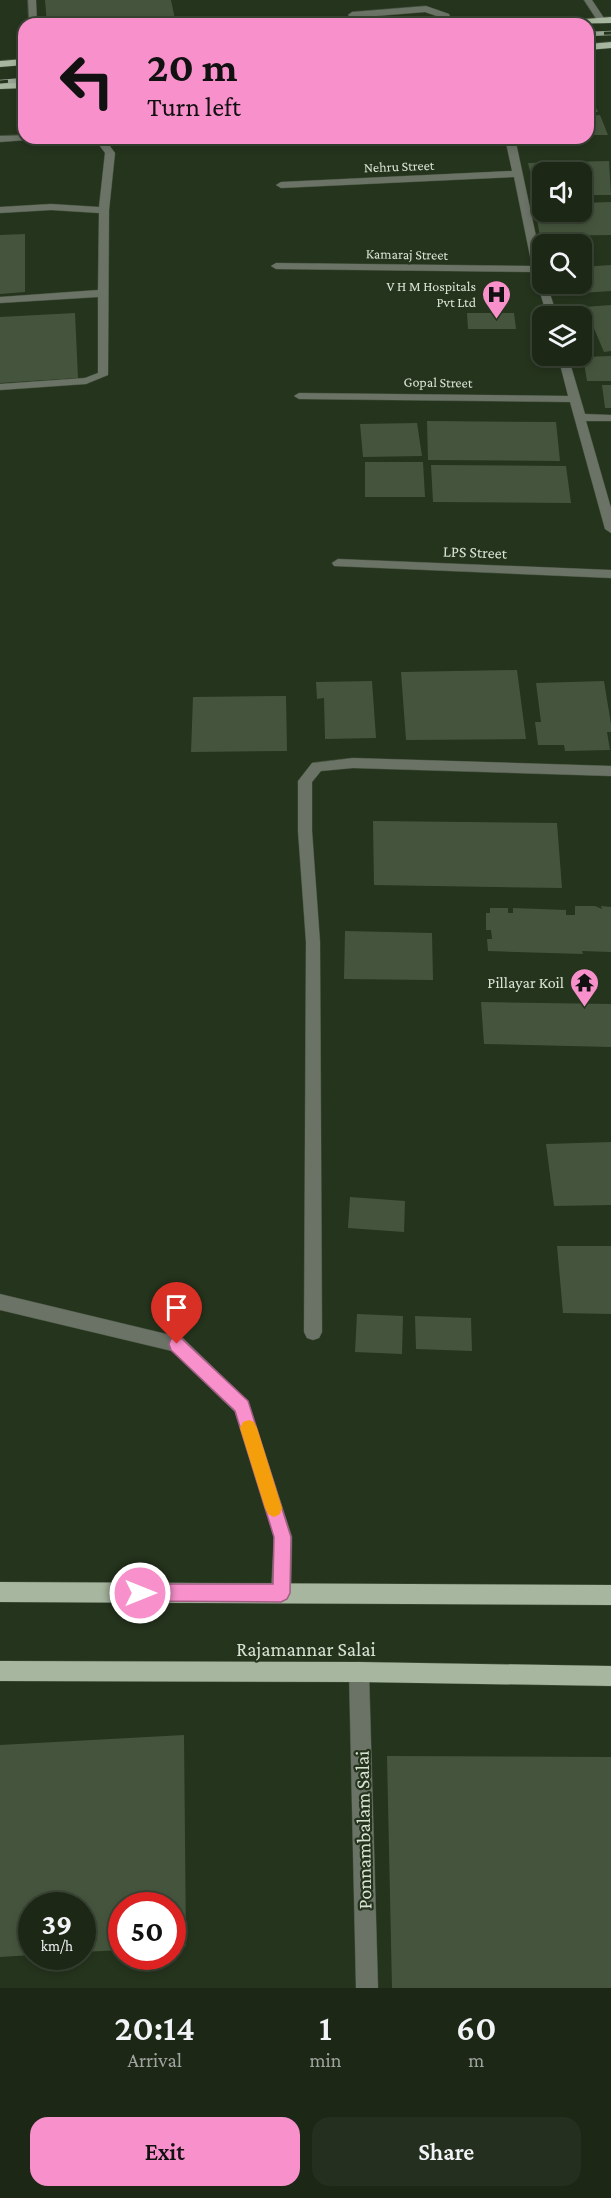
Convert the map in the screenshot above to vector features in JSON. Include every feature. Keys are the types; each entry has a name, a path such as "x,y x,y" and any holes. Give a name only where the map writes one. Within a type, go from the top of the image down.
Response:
{"main road":[{"path":"594,46 611,45"},
{"path":"0,64 18,62"},
{"path":"0,86 18,85"},
{"path":"0,1593 611,1595"},
{"name":"Rajamannar Salai","path":"0,1671 359,1672 611,1676"}],"street":[{"path":"32,0 33,18"},
{"path":"588,0 606,21"},
{"path":"347,3 353,18"},
{"path":"360,18 426,9 446,15 447,18"},
{"path":"0,140 18,138"},
{"path":"0,387 86,381 104,375 104,210 110,153 103,144"},
{"path":"511,144 532,242"},
{"name":"Nehru Street","path":"281,184 517,174"},
{"path":"0,210 51,207 104,210"},
{"name":"Kamaraj Street","path":"276,266 532,269"},
{"path":"0,300 105,293"},
{"path":"566,366 611,529"},
{"name":"Gopal Street","path":"299,396 576,399"},
{"path":"581,417 611,418"},
{"name":"LPS Street","path":"338,563 611,574"},
{"path":"313,1332 313,942 305,831 306,781 317,766 353,763 611,771"},
{"path":"0,1302 177,1344 242,1407 283,1537 281,1593"},
{"name":"Ponnambalam Salai","path":"359,1672 367,1988"}],"building":[{"path":"45,0 171,0 175,18 46,18"},
{"path":"600,115 608,135 594,135 594,116"},
{"path":"609,161 611,195 592,195 592,162 568,162"},
{"path":"528,163 532,163 532,180"},
{"path":"611,202 611,235 540,234 537,222 592,222 592,203"},
{"path":"25,234 25,292 0,294 0,235"},
{"path":"611,265 611,291 592,292 592,266"},
{"path":"611,305 611,351 604,352 592,324 592,306"},
{"path":"75,313 78,378 0,383 0,317"},
{"path":"467,313 514,313 516,329 468,329"},
{"path":"611,356 611,381 587,381 584,366 592,366 592,357"},
{"path":"602,385 611,385 611,408 605,408"},
{"path":"427,421 556,422 560,461 428,460"},
{"path":"417,423 422,456 363,457 360,424"},
{"path":"365,462 423,462 425,497 365,497"},
{"path":"431,465 566,466 571,503 433,502"},
{"path":"517,670 526,739 406,740 401,672"},
{"path":"372,681 376,738 325,739 324,698 317,699 316,682"},
{"path":"604,681 611,724 611,732 607,732 610,750 565,751 564,745 538,745 535,722 541,722 536,683"},
{"path":"286,696 287,751 191,752 193,697"},
{"path":"373,821 557,823 562,888 374,885"},
{"path":"575,906 595,906 602,909 601,906 611,907 611,952 582,951 583,954 488,951 487,939 492,939 491,930 486,930 486,913 490,913 490,908 508,908 508,913 513,913 513,908 566,910 566,915 575,915"},
{"path":"345,931 432,933 433,980 344,979"},
{"path":"481,1002 611,1004 611,1047 484,1044"},
{"path":"611,1142 611,1205 554,1206 546,1144"},
{"path":"350,1197 405,1201 404,1232 348,1228"},
{"path":"557,1246 611,1246 611,1314 563,1313"},
{"path":"357,1314 403,1316 402,1354 355,1352"},
{"path":"415,1316 471,1318 472,1351 416,1349"},
{"path":"184,1735 185,1892 108,1892 108,1951 96,1951 96,1892 18,1892 18,1956 0,1957 0,1745"},
{"path":"387,1756 611,1757 611,1988 392,1988"}],"railway":[{"path":"594,34 611,33"},
{"path":"0,82 18,80"}],"slow traffic":[{"path":"249,1428 274,1508"}],"place":[{"name":"V H M Hospitals Pvt Ltd","path":"497,320"},
{"name":"Pillayar Koil","path":"585,1008"}],"route":[{"path":"140,1593 281,1593 283,1537 242,1407 177,1344"}]}
